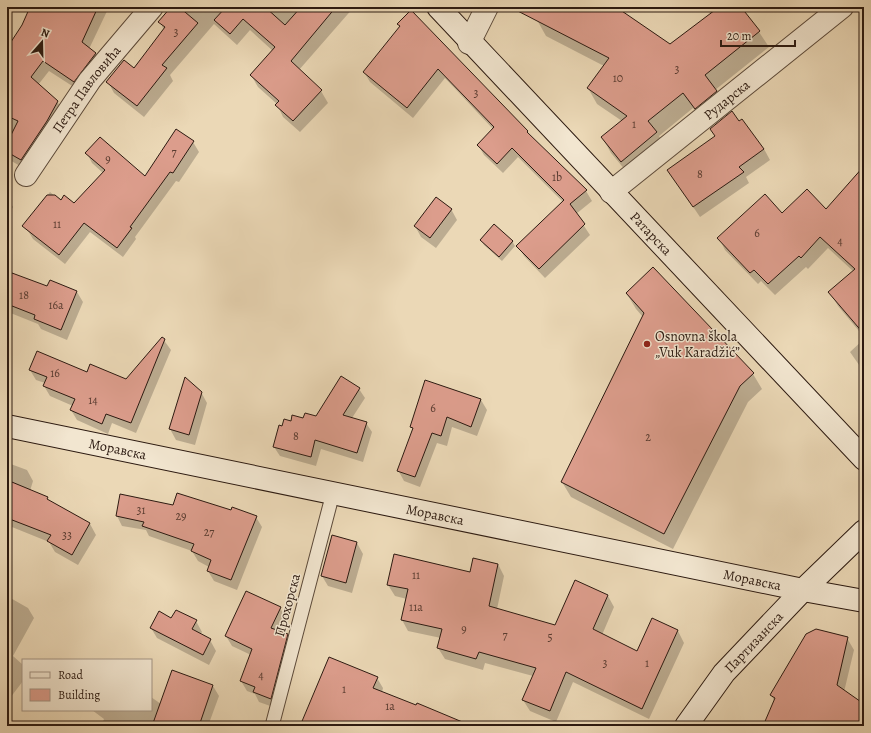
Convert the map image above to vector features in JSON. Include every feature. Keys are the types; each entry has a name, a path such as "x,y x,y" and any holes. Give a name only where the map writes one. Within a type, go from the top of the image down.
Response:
{"street":[{"name":"Петра Павловића","path":"26,174 90,80 152,7"},
{"name":"Ратарска","path":"438,7 469,42 864,459"},
{"path":"469,42 487,7"},
{"name":"Рударска","path":"612,192 842,7"},
{"name":"Моравска","path":"7,426 803,590 864,601"},
{"name":"Партизанска","path":"686,726 724,673 803,590 864,531"}],"lane":[{"name":"Прохорска","path":"272,726 334,493"}],"building":[{"path":"30,7 98,7 82,42 96,53 74,82 43,61 31,77 58,101 47,121 21,160 7,152 7,143 18,121 7,116 7,48 22,25"},
{"path":"171,7 179,7 198,23 162,65 167,68 137,106 106,82 124,60 134,68 165,27 158,22"},
{"path":"226,7 265,7 285,25 301,7 336,7 291,61 322,90 293,121 275,105 279,101 250,75 275,47 243,19 230,34 214,20"},
{"path":"510,7 616,7 670,44 719,7 741,7 760,31 705,75 717,91 695,109 683,93 648,121 657,132 621,162 601,137 627,116 587,88 609,58"},
{"path":"411,10 528,131 527,132 587,190 570,204 585,224 539,269 516,246 564,200 512,148 497,164 477,145 494,127 438,69 407,108 363,72 400,26 397,24"},
{"path":"732,111 739,121 742,119 764,149 739,167 744,172 693,207 667,170 715,136 710,129"},
{"path":"176,129 194,141 173,173 170,172 130,227 132,228 117,248 84,223 59,255 22,226 47,195 55,195 61,200 64,195 74,203 105,170 85,153 100,137 145,176"},
{"path":"864,166 864,334 828,292 855,269 820,237 801,258 799,256 768,284 754,270 750,273 717,238 765,194 782,213 807,189 826,209"},
{"path":"436,197 452,209 430,238 414,226"},
{"path":"494,224 513,241 499,257 480,240"},
{"path":"653,267 754,373 740,386 664,534 561,482 644,313 626,293"},
{"path":"12,273 47,286 50,280 77,291 61,330 34,319 35,315 7,304 7,286"},
{"path":"162,337 165,339 131,423 106,414 102,424 70,410 75,399 43,386 47,377 29,370 37,351 87,372 90,364 126,379"},
{"path":"341,376 360,388 343,415 367,422 357,453 315,440 311,457 273,447 279,425 282,426 284,419 291,421 292,415 303,418 305,413 316,416"},
{"path":"185,377 202,392 189,435 169,429"},
{"path":"425,380 481,399 471,427 447,417 441,436 432,433 415,477 397,471 413,428 410,427"},
{"path":"7,480 48,497 47,499 90,523 72,555 47,541 51,535 7,518"},
{"path":"177,493 231,510 232,507 257,516 231,580 207,571 211,560 191,551 194,544 142,526 144,522 116,516 120,494 173,505"},
{"path":"332,535 357,542 346,583 321,576"},
{"path":"394,554 470,572 473,558 498,564 489,606 555,625 575,580 608,595 593,629 637,651 652,618 678,630 642,709 566,672 550,711 522,700 536,668 479,652 476,659 437,648 442,629 401,620 408,589 387,585"},
{"path":"246,591 281,607 271,628 288,634 271,699 253,692 255,687 240,681 252,649 225,636"},
{"path":"176,610 197,620 192,629 211,639 203,655 150,628 159,611 171,618"},
{"path":"816,629 848,637 837,685 864,704 864,726 763,726 775,698 770,695 806,634"},
{"path":"329,657 378,677 373,688 416,705 417,703 472,726 300,726"},
{"path":"172,670 213,685 199,726 152,726"}],"place":[{"name":"Osnovna škola „Vuk Karadžić”","path":"647,344"}]}
